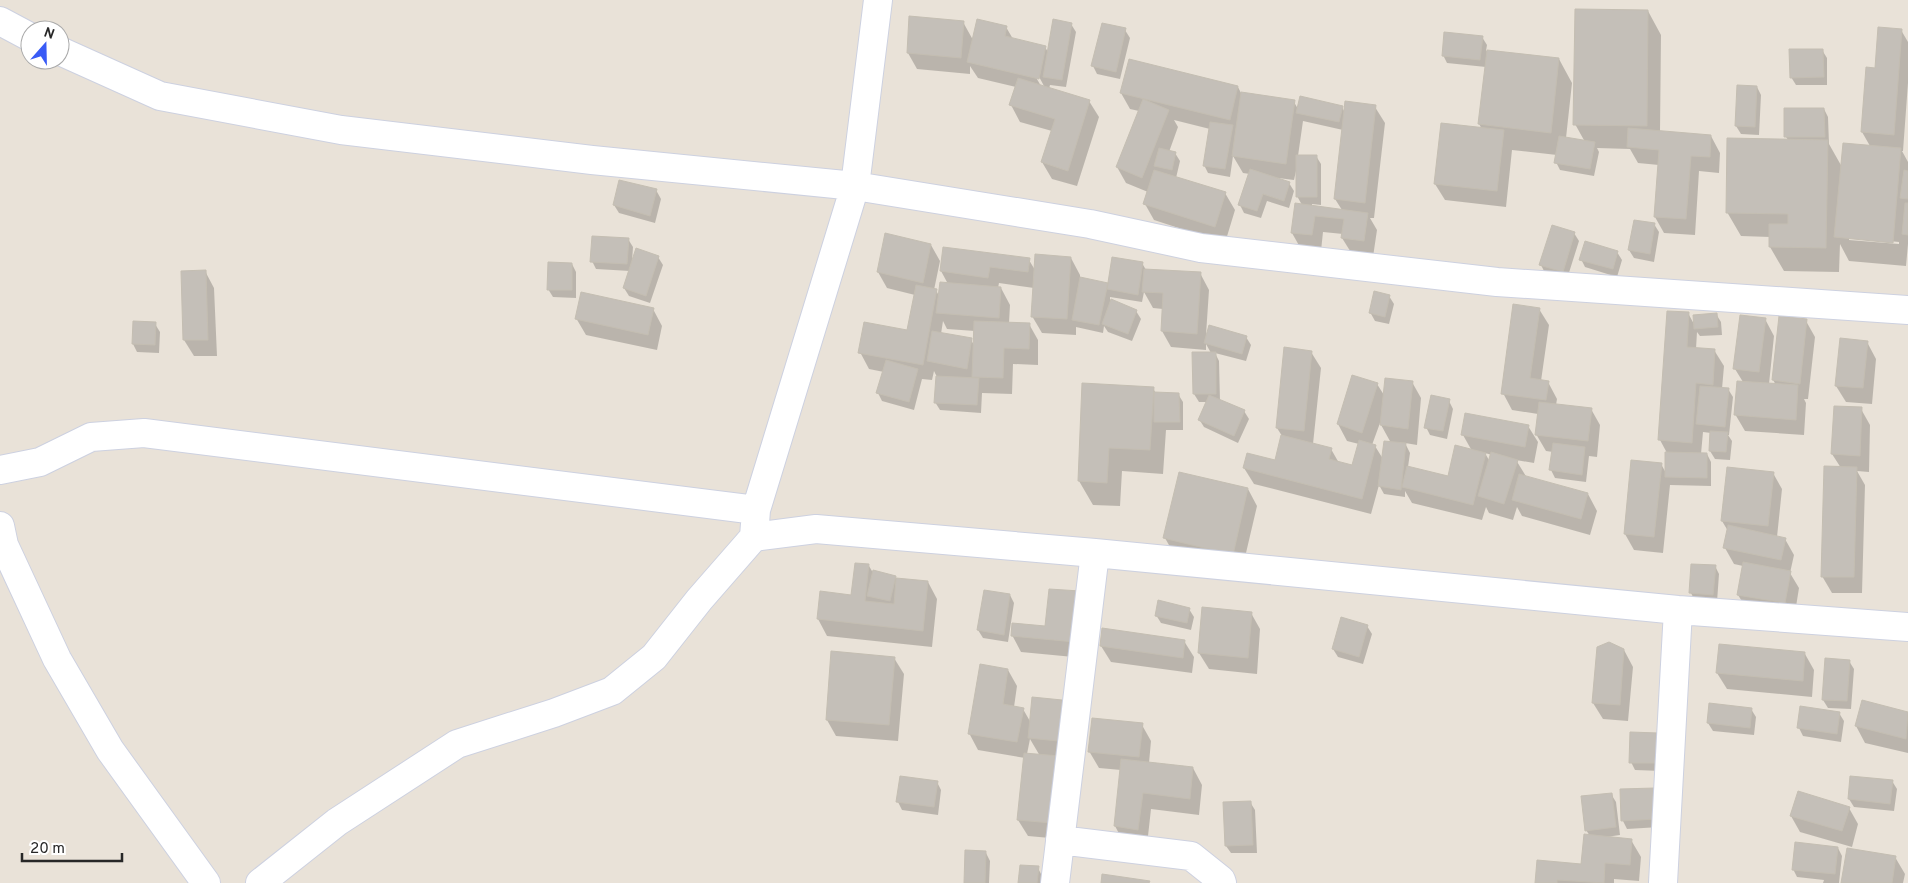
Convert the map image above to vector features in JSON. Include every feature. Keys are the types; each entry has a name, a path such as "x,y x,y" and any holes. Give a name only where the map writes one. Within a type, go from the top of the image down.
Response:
{"street":[{"path":"260,883 337,822 458,744 554,713 612,691 654,657 699,600 754,537 756,510 855,186 878,0"},
{"path":"0,21 20,31"},
{"path":"70,56 160,96 341,130 592,160 855,186 1090,224 1201,248 1497,282 1908,310"},
{"path":"0,470 40,462 91,437 144,433 756,510"},
{"path":"0,526 4,545 57,659 110,750 206,883"},
{"path":"754,537 816,529 1095,553 1678,610 1908,626"},
{"path":"1055,883 1095,553"},
{"path":"1663,883 1678,610"},
{"path":"1060,840 1191,856 1221,880 1222,883"}],"building":[{"path":"1575,9 1648,10 1647,126 1573,125"},
{"path":"909,16 964,21 961,58 907,53"},
{"path":"977,19 1007,26 1005,36 1046,46 1039,79 967,62"},
{"path":"1053,19 1072,23 1062,80 1043,77"},
{"path":"1102,23 1126,28 1116,72 1091,66"},
{"path":"1878,27 1902,29 1894,135 1861,132 1866,67 1875,68"},
{"path":"1444,32 1483,36 1480,60 1442,56"},
{"path":"1789,49 1823,49 1824,77 1790,78"},
{"path":"1487,50 1559,58 1551,133 1478,124"},
{"path":"1129,59 1238,86 1230,120 1120,93"},
{"path":"1018,78 1090,100 1068,171 1041,162 1055,119 1009,105"},
{"path":"1737,85 1757,86 1755,127 1735,126"},
{"path":"1241,92 1295,100 1286,164 1232,156"},
{"path":"1300,96 1343,106 1339,122 1296,113"},
{"path":"1143,99 1169,110 1142,178 1116,167"},
{"path":"1345,101 1376,105 1365,203 1334,199"},
{"path":"1784,108 1824,108 1825,137 1784,137"},
{"path":"1210,122 1233,125 1225,169 1203,166"},
{"path":"1441,123 1504,130 1497,191 1434,184"},
{"path":"1628,128 1711,135 1710,157 1691,156 1686,219 1654,217 1659,150 1627,147"},
{"path":"1559,136 1595,142 1590,169 1554,163"},
{"path":"1727,138 1828,140 1826,248 1769,247 1769,224 1788,224 1788,214 1726,213"},
{"path":"1843,143 1901,148 1893,243 1834,237"},
{"path":"1159,148 1176,152 1172,170 1154,166"},
{"path":"1296,155 1317,155 1317,197 1296,197"},
{"path":"1250,169 1290,182 1284,201 1263,194 1257,211 1238,205"},
{"path":"1154,170 1226,192 1215,227 1143,204"},
{"path":"1904,170 1908,171 1908,199 1900,198"},
{"path":"619,180 657,189 650,216 613,205"},
{"path":"1295,203 1368,213 1364,241 1341,238 1344,219 1315,216 1312,235 1291,233"},
{"path":"1905,203 1908,203 1908,235 1902,234"},
{"path":"1634,220 1655,223 1650,254 1628,250"},
{"path":"1552,225 1575,232 1563,272 1539,265"},
{"path":"885,233 931,244 923,283 877,272"},
{"path":"592,236 629,238 627,264 590,262"},
{"path":"1585,241 1618,251 1613,269 1579,260"},
{"path":"943,247 1030,258 1028,272 990,267 988,278 940,271"},
{"path":"636,248 659,256 646,296 623,288"},
{"path":"1035,254 1071,257 1067,319 1031,317"},
{"path":"1112,257 1143,262 1138,295 1107,289"},
{"path":"548,262 572,263 572,290 547,290"},
{"path":"1144,269 1201,272 1197,334 1161,331 1163,293 1142,292"},
{"path":"206,270 208,340 183,340 181,271"},
{"path":"1080,277 1108,283 1099,325 1072,320"},
{"path":"940,282 1001,287 999,318 936,313"},
{"path":"916,285 937,289 923,365 858,353 864,322 907,330"},
{"path":"1374,291 1390,295 1385,317 1369,313"},
{"path":"581,292 654,308 648,335 575,319"},
{"path":"1111,299 1137,310 1128,334 1102,324"},
{"path":"1513,304 1540,308 1530,378 1549,381 1546,400 1501,394"},
{"path":"1667,311 1689,312 1687,347 1715,349 1713,385 1696,383 1692,443 1658,440"},
{"path":"1717,313 1718,327 1694,329 1693,315"},
{"path":"1740,315 1766,318 1759,372 1733,369"},
{"path":"1779,316 1807,319 1800,384 1772,380"},
{"path":"133,321 156,322 155,345 132,344"},
{"path":"974,321 1030,323 1029,349 1004,348 1003,378 972,377"},
{"path":"1209,325 1247,336 1242,354 1204,343"},
{"path":"932,331 972,338 967,369 927,361"},
{"path":"1840,338 1868,341 1863,388 1835,386"},
{"path":"1284,347 1312,351 1304,431 1276,428"},
{"path":"1192,352 1216,352 1216,394 1193,394"},
{"path":"886,360 918,369 909,402 876,393"},
{"path":"1352,375 1378,383 1362,433 1337,424"},
{"path":"936,376 979,378 977,405 934,403"},
{"path":"1385,378 1413,381 1408,429 1380,425"},
{"path":"1737,381 1798,385 1796,420 1734,415"},
{"path":"1082,383 1154,387 1150,450 1109,448 1107,483 1078,481"},
{"path":"1700,386 1729,388 1725,427 1696,424"},
{"path":"1154,392 1179,393 1180,422 1154,422"},
{"path":"1209,395 1245,410 1234,436 1198,420"},
{"path":"1431,395 1450,399 1443,431 1424,428"},
{"path":"1539,402 1592,408 1588,441 1535,435"},
{"path":"1834,406 1862,407 1860,456 1831,454"},
{"path":"1465,413 1529,425 1525,447 1461,435"},
{"path":"1710,431 1728,432 1726,452 1709,451"},
{"path":"1281,435 1332,448 1329,459 1352,465 1359,440 1376,445 1362,499 1243,468 1247,453 1275,460"},
{"path":"1384,441 1406,443 1401,490 1378,486"},
{"path":"1553,443 1585,447 1582,475 1549,470"},
{"path":"1455,445 1486,453 1473,505 1402,487 1407,466 1448,476"},
{"path":"1491,452 1518,460 1504,504 1478,496"},
{"path":"1665,452 1707,453 1707,478 1665,477"},
{"path":"1631,460 1662,463 1654,537 1624,534"},
{"path":"1824,466 1857,467 1854,577 1821,577"},
{"path":"1727,467 1774,472 1768,526 1721,521"},
{"path":"1179,472 1248,488 1233,555 1163,538"},
{"path":"1519,474 1588,493 1581,519 1512,500"},
{"path":"1728,525 1786,538 1781,560 1723,548"},
{"path":"1743,562 1791,571 1785,603 1737,595"},
{"path":"855,563 869,564 865,601 894,604 896,578 928,581 923,631 817,619 820,591 851,595"},
{"path":"1691,564 1716,565 1713,595 1689,593"},
{"path":"873,570 896,576 890,601 867,596"},
{"path":"1049,589 1080,591 1075,642 1011,636 1012,623 1045,626"},
{"path":"984,590 1010,594 1004,635 977,630"},
{"path":"1158,600 1190,608 1187,623 1155,616"},
{"path":"1202,607 1252,612 1248,658 1198,653"},
{"path":"1341,617 1368,625 1359,657 1332,649"},
{"path":"1102,628 1185,640 1183,658 1100,646"},
{"path":"1609,642 1624,649 1620,705 1592,703 1597,647"},
{"path":"1719,644 1805,652 1803,681 1716,673"},
{"path":"831,651 895,657 889,725 826,720"},
{"path":"1825,658 1850,660 1847,701 1822,700"},
{"path":"980,664 1008,669 1003,704 1024,708 1017,742 968,734"},
{"path":"1032,697 1062,700 1058,741 1028,738"},
{"path":"1862,700 1908,712 1906,739 1855,726"},
{"path":"1709,703 1752,708 1750,728 1707,723"},
{"path":"1800,706 1840,712 1837,734 1797,728"},
{"path":"1092,718 1143,723 1139,757 1088,752"},
{"path":"1630,732 1658,733 1657,763 1629,763"},
{"path":"1024,753 1060,756 1052,823 1017,820"},
{"path":"1121,759 1193,767 1190,799 1143,793 1138,830 1114,826"},
{"path":"900,776 938,781 934,807 896,802"},
{"path":"1850,776 1893,780 1890,804 1848,799"},
{"path":"1655,788 1657,819 1621,821 1620,789"},
{"path":"1798,791 1850,807 1842,831 1790,816"},
{"path":"1612,793 1616,827 1585,831 1581,796"},
{"path":"1251,801 1253,845 1225,846 1223,802"},
{"path":"1584,834 1632,839 1630,865 1605,863 1604,883 1557,880 1557,883 1535,883 1537,860 1581,864"},
{"path":"1795,842 1838,847 1835,874 1792,870"},
{"path":"1847,848 1896,856 1892,883 1841,883"},
{"path":"965,850 986,851 985,883 964,883"},
{"path":"1020,865 1039,866 1037,883 1018,883"},
{"path":"1102,874 1150,881 1149,883 1101,883"}]}
